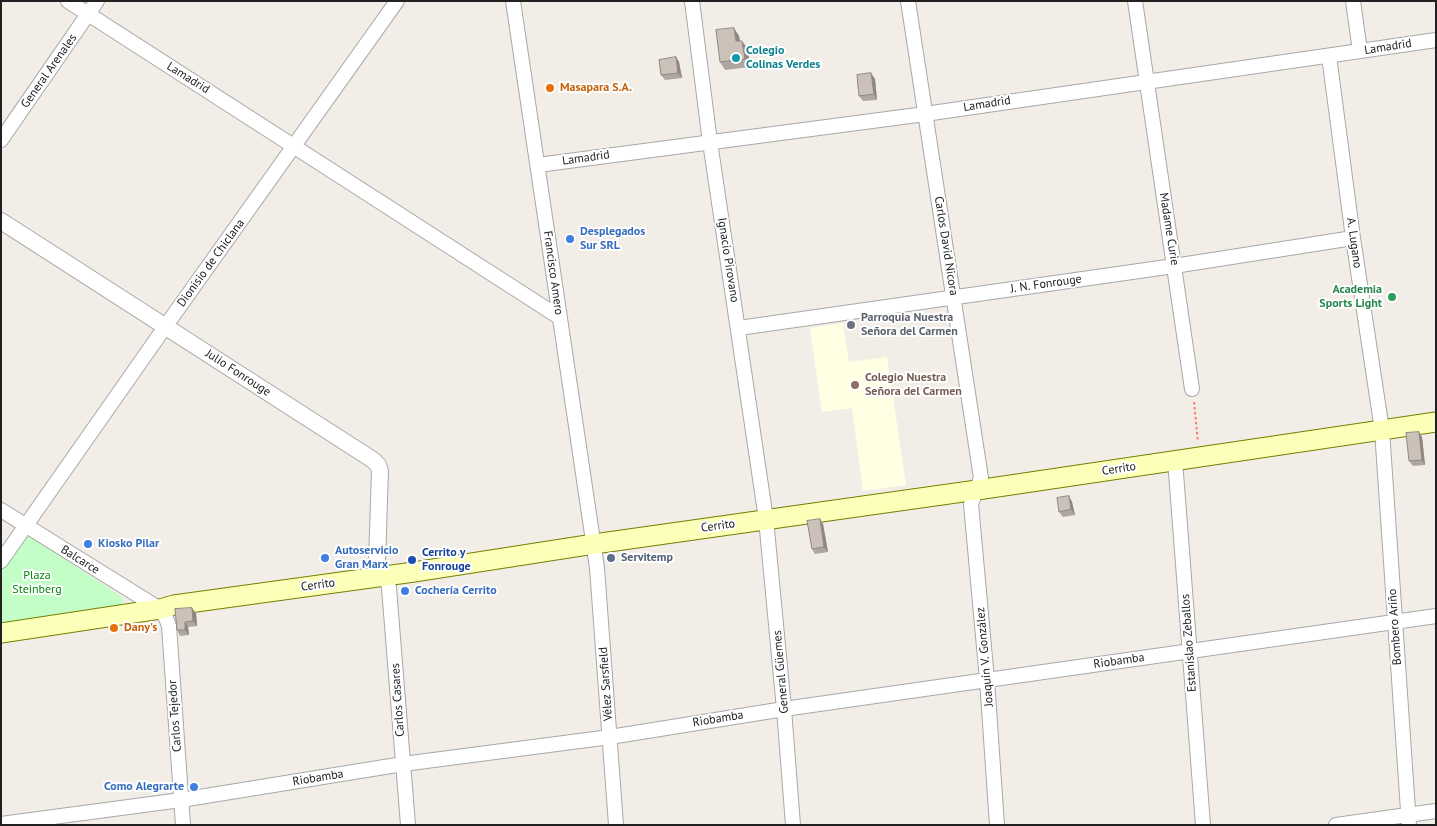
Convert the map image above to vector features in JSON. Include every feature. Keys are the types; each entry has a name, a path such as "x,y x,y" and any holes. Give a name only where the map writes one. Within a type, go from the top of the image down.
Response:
{"main road":[{"name":"Cerrito","path":"1,633 160,609 174,605 1436,422"}],"street":[{"name":"Lamadrid","path":"68,1 560,317"},
{"name":"General Arenales","path":"1,140 97,1"},
{"name":"Dionisio de Chiclana","path":"1,560 398,1"},
{"name":"Francisco Amero","path":"513,1 594,544"},
{"name":"Ignacio Pirovano","path":"692,1 710,142 766,519"},
{"name":"Carlos David Nicora","path":"908,1 981,478 977,490"},
{"name":"Madame Curie","path":"1135,1 1192,389"},
{"path":"1353,1 1360,51"},
{"name":"Lamadrid","path":"538,165 925,114 1436,40"},
{"name":"A. Lugano","path":"1328,56 1382,430"},
{"name":"Julio Fonrouge","path":"1,221 373,460 378,465 380,471 377,562 383,576"},
{"name":"J. N. Fonrouge","path":"739,328 1174,266 1353,238"},
{"name":"Bombero Ariño","path":"1382,430 1409,820"},
{"name":"Estanislao Zeballos","path":"1175,460 1203,825"},
{"name":"Joaquín V. González","path":"977,490 971,504 987,680 997,825"},
{"name":"Balcarce","path":"1,510 160,609"},
{"name":"General Güemes","path":"766,519 793,825"},
{"name":"Vélez Sarsfield","path":"594,544 616,825"},
{"name":"Carlos Casares","path":"383,576 389,588 408,825"},
{"name":"Carlos Tejedor","path":"160,609 169,626 183,825"},
{"name":"Riobamba","path":"1,824 181,800 403,764 610,736 784,709 1436,616"},
{"path":"1336,825 1409,820 1436,810"}],"path":[{"path":"1192,389 1200,457"}],"shaded area":[{"name":"Colegio Nuestra Señora del Carmen","path":"843,323 849,362 887,357 906,485 863,491 852,408 822,412 810,328"}],"green space":[{"name":"Plaza Steinberg","path":"26,536 31,537 122,597 122,604 119,607 1,624 1,566"}],"building":[{"name":"Colegio Colinas Verdes","path":"734,28 736,41 742,41 745,59 720,62 716,30"},
{"path":"676,57 678,73 661,75 659,60"},
{"path":"871,73 874,94 859,96 857,75"},
{"path":"1419,432 1422,460 1409,461 1406,433"},
{"path":"1069,496 1071,509 1059,512 1057,498"},
{"path":"820,519 824,547 812,549 807,521"},
{"path":"192,608 193,621 185,622 185,630 177,630 175,609"}],"place":[{"name":"Colegio Colinas Verdes","path":"736,58"},
{"name":"Masapara S.A.","path":"550,88"},
{"name":"Desplegados Sur SRL","path":"570,239"},
{"name":"Academia Sports Light","path":"1392,297"},
{"name":"Parroquia Nuestra Señora del Carmen","path":"851,325"},
{"name":"Colegio Nuestra Señora del Carmen","path":"855,385"},
{"name":"Kiosko Pilar","path":"88,544"},
{"name":"Autoservicio Gran Marx","path":"325,558"},
{"name":"Servitemp","path":"611,558"},
{"name":"Cerrito y Fonrouge","path":"412,560"},
{"name":"Cochería Cerrito","path":"405,591"},
{"name":"Dany's","path":"114,628"},
{"name":"Como Alegrarte","path":"194,787"}]}
